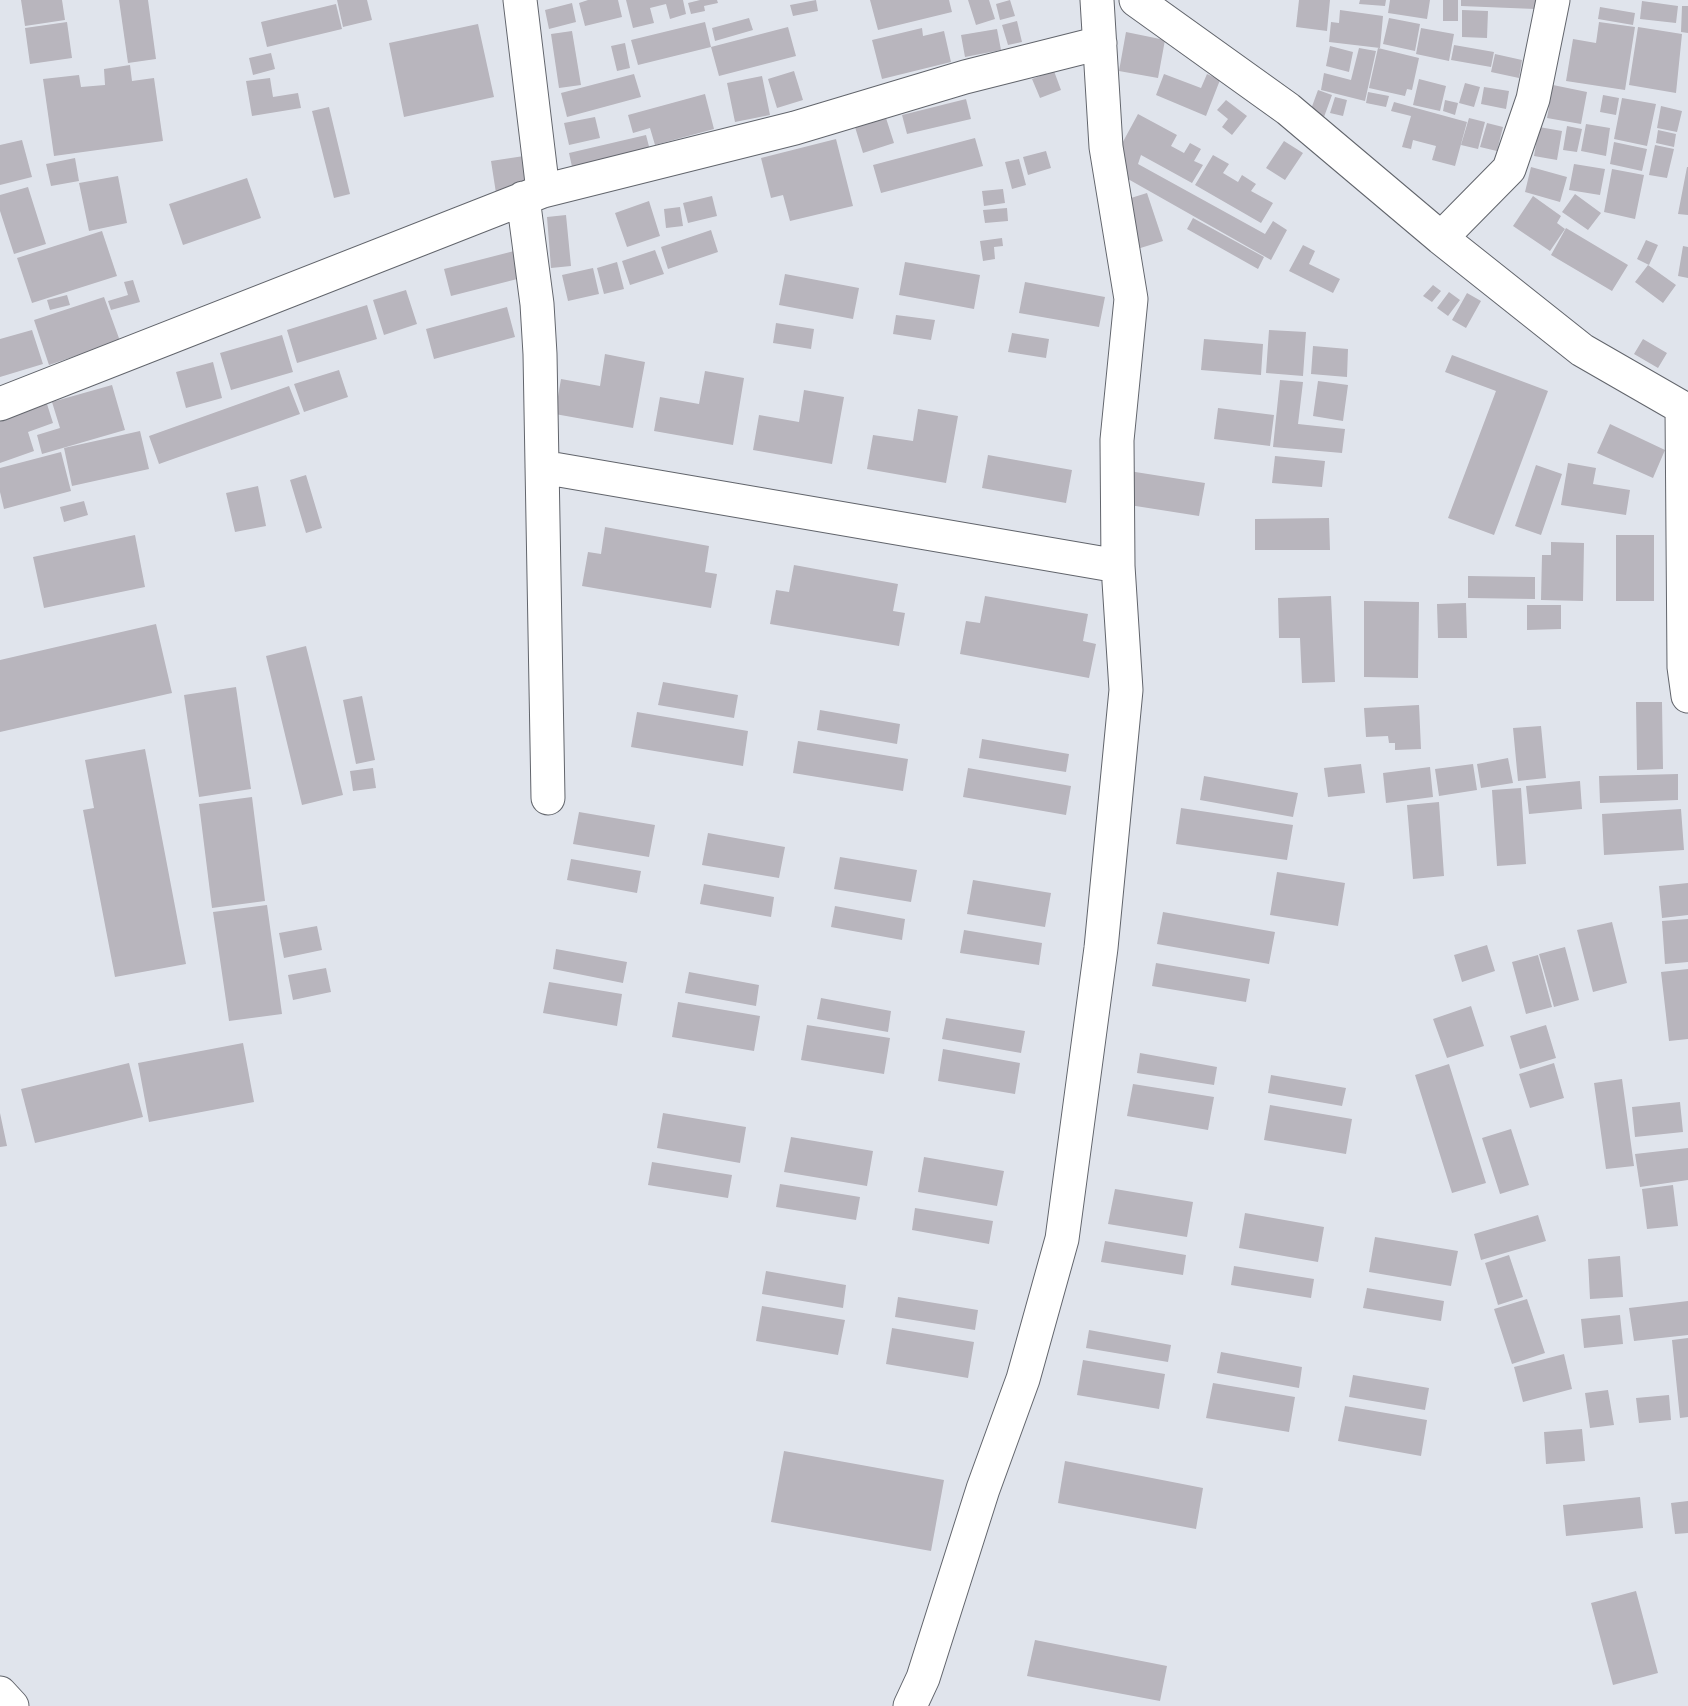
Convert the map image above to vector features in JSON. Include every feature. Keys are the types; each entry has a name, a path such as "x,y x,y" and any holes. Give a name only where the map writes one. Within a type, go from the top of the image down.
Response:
{"street":[{"path":"520,0 537,304 548,798"},
{"path":"910,1706 923,1678 983,1489 1023,1380 1062,1239 1101,948 1126,690 1118,566 1117,440 1131,299 1106,147 1097,0"},
{"path":"1136,0 1174,12 1441,239 1582,350 1685,410 1684,667 1688,696"},
{"path":"1441,239 1509,169 1533,99 1553,0"},
{"path":"0,404 533,195 796,128 965,76 1100,43"},
{"path":"541,467 1118,566"},
{"path":"0,1693 12,1706"}],"building":[{"path":"21,0 62,0 65,20 25,26"},
{"path":"119,0 148,0 156,59 128,63"},
{"path":"337,0 367,0 372,20 343,27"},
{"path":"588,0 618,0 622,17 585,26 579,3"},
{"path":"626,0 683,0 686,14 670,19 666,4 650,8 654,23 633,28"},
{"path":"717,0 718,3 704,6 705,11 691,14 688,3"},
{"path":"816,0 818,11 793,16 790,5"},
{"path":"870,0 949,0 952,12 878,30"},
{"path":"968,0 989,0 995,19 976,25"},
{"path":"1010,0 1015,16 1000,20 996,4"},
{"path":"1299,0 1330,0 1327,31 1296,27"},
{"path":"1360,0 1386,0 1385,6 1359,4"},
{"path":"1390,0 1430,0 1427,19 1388,13"},
{"path":"1443,0 1458,0 1458,21 1443,21"},
{"path":"1461,0 1535,0 1535,9 1461,6"},
{"path":"1642,1 1678,6 1676,23 1640,19"},
{"path":"572,3 576,22 549,29 545,10"},
{"path":"336,4 342,29 267,47 261,22"},
{"path":"1682,6 1688,6 1688,33 1681,32"},
{"path":"1600,7 1635,13 1633,25 1598,19"},
{"path":"1340,10 1383,16 1380,48 1329,42 1331,22 1339,23"},
{"path":"1462,10 1488,11 1487,38 1462,37"},
{"path":"749,18 753,30 715,41 712,28"},
{"path":"1389,18 1420,24 1415,51 1383,44"},
{"path":"1017,21 1022,42 1008,45 1002,25"},
{"path":"67,22 72,58 30,64 25,28"},
{"path":"705,22 711,47 638,65 631,40"},
{"path":"1599,22 1635,27 1625,90 1566,81 1573,39 1596,43"},
{"path":"478,24 494,97 404,117 389,43"},
{"path":"788,27 796,56 719,76 711,47"},
{"path":"1638,27 1682,34 1676,93 1629,85"},
{"path":"922,28 923,36 944,31 951,62 882,79 872,40"},
{"path":"1421,28 1454,34 1449,61 1416,54"},
{"path":"997,29 1001,50 965,57 961,35"},
{"path":"572,31 581,85 559,88 551,34"},
{"path":"1126,32 1165,40 1158,78 1119,71"},
{"path":"625,43 630,68 617,71 611,46"},
{"path":"1454,45 1494,52 1491,67 1451,60"},
{"path":"1330,46 1353,52 1349,72 1326,66"},
{"path":"1359,48 1376,51 1365,101 1321,90 1324,73 1351,80"},
{"path":"1378,48 1419,58 1412,90 1407,89 1405,96 1369,88"},
{"path":"271,53 275,69 253,75 249,58"},
{"path":"1495,54 1522,60 1519,78 1491,72"},
{"path":"130,65 132,81 154,78 163,141 54,156 43,79 79,75 81,87 105,85 104,69"},
{"path":"794,71 803,100 777,108 768,79"},
{"path":"1054,71 1061,90 1040,98 1032,79"},
{"path":"634,74 641,97 567,117 561,93"},
{"path":"1164,74 1201,88 1207,74 1220,80 1206,116 1156,95"},
{"path":"762,76 770,115 735,122 727,83"},
{"path":"270,78 273,97 298,93 301,108 252,116 246,81"},
{"path":"1419,79 1446,86 1440,111 1413,105"},
{"path":"1465,83 1480,87 1474,107 1459,103"},
{"path":"1553,85 1587,92 1581,124 1547,118"},
{"path":"1484,87 1509,91 1506,109 1481,104"},
{"path":"1318,90 1332,95 1324,117 1310,112"},
{"path":"1368,92 1389,96 1386,107 1366,103"},
{"path":"705,94 714,129 655,145 650,128 633,133 628,115"},
{"path":"1603,95 1619,98 1616,115 1600,112"},
{"path":"1335,97 1347,100 1343,116 1330,113"},
{"path":"1622,98 1656,104 1647,146 1614,139"},
{"path":"966,99 971,119 907,134 902,115"},
{"path":"1226,100 1247,116 1232,135 1222,127 1228,119 1217,110"},
{"path":"1445,100 1458,103 1455,115 1443,111"},
{"path":"1394,102 1467,122 1455,166 1432,160 1436,146 1413,140 1411,149 1402,147 1411,116 1391,111"},
{"path":"1661,106 1682,111 1677,132 1657,128"},
{"path":"329,107 350,194 334,198 312,111"},
{"path":"1138,114 1177,135 1171,146 1184,153 1190,143 1201,149 1194,161 1203,165 1192,183 1141,155 1138,164 1265,234 1273,221 1287,230 1271,260 1128,179 1112,162"},
{"path":"595,117 600,138 569,145 564,123"},
{"path":"886,118 894,143 863,153 855,127"},
{"path":"1469,118 1485,122 1478,149 1461,145"},
{"path":"1487,123 1503,127 1497,151 1480,147"},
{"path":"1586,124 1610,128 1606,156 1581,151"},
{"path":"1567,126 1582,129 1577,152 1563,150"},
{"path":"1539,127 1562,131 1557,160 1534,156"},
{"path":"1658,130 1676,134 1674,147 1656,143"},
{"path":"646,135 652,158 574,176 569,153"},
{"path":"975,138 983,166 881,193 873,165"},
{"path":"836,139 853,206 790,221 783,195 771,198 761,158"},
{"path":"22,140 32,177 0,185 0,145"},
{"path":"1284,141 1303,153 1285,180 1266,168"},
{"path":"1614,142 1647,149 1642,171 1610,164"},
{"path":"1655,145 1674,149 1667,178 1649,175"},
{"path":"1046,151 1051,168 1028,175 1023,157"},
{"path":"1213,155 1229,164 1223,173 1238,182 1242,175 1256,184 1251,191 1273,203 1261,223 1195,185"},
{"path":"524,156 529,188 496,193 491,161"},
{"path":"75,158 79,181 51,186 46,164"},
{"path":"1019,159 1026,185 1012,189 1005,162"},
{"path":"1574,164 1605,169 1600,195 1569,190"},
{"path":"1531,167 1567,177 1560,202 1525,192"},
{"path":"1688,167 1688,215 1678,214"},
{"path":"1612,169 1644,175 1635,219 1604,212"},
{"path":"118,176 127,223 89,231 79,183"},
{"path":"247,178 261,218 183,245 169,204"},
{"path":"28,187 46,244 14,254 0,211 0,195"},
{"path":"1003,189 1005,203 984,206 982,191"},
{"path":"1147,193 1163,241 1134,250 1118,202"},
{"path":"1575,194 1601,213 1588,230 1562,212"},
{"path":"712,196 717,216 688,223 683,203"},
{"path":"1533,196 1561,216 1557,223 1565,229 1550,251 1513,226"},
{"path":"649,201 660,236 627,247 615,213"},
{"path":"680,207 683,226 666,228 664,209"},
{"path":"1007,208 1008,221 985,223 983,210"},
{"path":"566,215 571,266 551,268 547,217"},
{"path":"1193,218 1264,257 1258,269 1187,229"},
{"path":"1566,228 1628,265 1612,291 1551,255"},
{"path":"711,230 718,252 668,269 661,247"},
{"path":"102,231 117,276 32,303 17,258"},
{"path":"1002,238 1003,246 994,247 995,259 983,261 980,241"},
{"path":"1646,240 1658,245 1649,265 1637,259"},
{"path":"1303,245 1315,251 1309,264 1340,279 1333,293 1289,271"},
{"path":"1683,246 1688,247 1688,278 1678,276"},
{"path":"518,250 525,277 451,296 444,269"},
{"path":"655,250 664,274 630,285 622,261"},
{"path":"617,262 624,289 604,294 597,268"},
{"path":"905,262 980,275 974,309 899,295"},
{"path":"1648,265 1676,285 1663,303 1635,282"},
{"path":"593,268 599,294 568,301 562,275"},
{"path":"785,274 859,288 853,319 779,305"},
{"path":"133,280 140,302 111,310 108,301 128,295 124,282"},
{"path":"1025,282 1105,297 1099,327 1019,313"},
{"path":"1433,285 1441,291 1432,302 1423,296"},
{"path":"406,290 417,324 384,335 373,300"},
{"path":"1449,292 1460,300 1448,316 1437,308"},
{"path":"1467,293 1481,301 1466,328 1452,320"},
{"path":"67,295 70,305 50,310 47,300"},
{"path":"104,297 120,341 49,365 34,320"},
{"path":"367,305 377,339 297,363 287,330"},
{"path":"507,307 515,337 434,359 426,329"},
{"path":"896,315 935,320 931,340 893,334"},
{"path":"776,323 814,329 811,349 773,343"},
{"path":"32,330 43,364 0,377 0,339"},
{"path":"1269,330 1306,332 1303,376 1266,373"},
{"path":"1012,333 1049,339 1046,358 1008,352"},
{"path":"282,335 293,372 231,390 220,353"},
{"path":"1204,339 1263,344 1261,375 1201,370"},
{"path":"1643,339 1667,353 1658,368 1634,354"},
{"path":"1313,346 1348,349 1347,377 1311,374"},
{"path":"605,354 645,362 633,428 555,414 561,379 600,386"},
{"path":"1452,355 1548,391 1494,535 1448,518 1496,391 1445,372"},
{"path":"213,362 222,398 186,408 176,372"},
{"path":"339,370 348,397 304,412 294,384"},
{"path":"705,371 744,378 733,445 654,431 660,397 699,404"},
{"path":"1280,380 1303,382 1298,424 1345,429 1342,453 1273,447"},
{"path":"1318,381 1348,385 1343,421 1313,416"},
{"path":"112,385 125,430 42,454 37,435 60,428 52,402"},
{"path":"289,386 300,414 159,464 149,436"},
{"path":"804,390 844,397 832,464 753,450 759,415 799,422"},
{"path":"47,404 53,423 28,432 34,451 0,463 0,421"},
{"path":"1218,408 1274,415 1270,446 1214,439"},
{"path":"918,409 958,416 946,483 867,469 873,435 913,441"},
{"path":"1610,424 1665,450 1653,478 1597,453"},
{"path":"140,431 149,469 72,486 64,448"},
{"path":"61,452 71,491 4,509 0,492 0,468"},
{"path":"988,455 1072,470 1066,503 982,488"},
{"path":"1275,456 1325,461 1322,487 1272,483"},
{"path":"1568,463 1596,468 1593,484 1630,490 1626,515 1561,505"},
{"path":"1536,465 1562,474 1541,535 1515,526"},
{"path":"1129,471 1205,483 1199,516 1123,504"},
{"path":"306,475 322,528 306,533 290,480"},
{"path":"258,486 266,526 235,532 226,493"},
{"path":"84,501 88,515 64,522 60,507"},
{"path":"1329,518 1330,550 1255,550 1255,519"},
{"path":"605,527 709,546 705,572 717,574 711,608 582,586 588,552 601,554"},
{"path":"135,535 145,587 44,608 33,557"},
{"path":"1616,535 1654,535 1654,601 1616,601"},
{"path":"1551,542 1584,543 1583,601 1541,600 1542,555 1551,555"},
{"path":"794,565 898,584 893,611 905,613 899,646 770,624 776,590 789,592"},
{"path":"1468,576 1535,577 1535,599 1468,598"},
{"path":"985,596 1088,614 1083,641 1096,644 1089,678 960,654 966,621 980,623"},
{"path":"1331,596 1335,682 1302,683 1300,638 1279,638 1278,598"},
{"path":"1364,601 1419,602 1418,678 1364,677"},
{"path":"1466,603 1467,638 1438,638 1437,604"},
{"path":"1527,605 1561,605 1561,629 1527,630"},
{"path":"156,624 172,693 0,732 0,660"},
{"path":"306,646 343,795 302,805 266,656"},
{"path":"663,682 738,695 734,718 658,705"},
{"path":"236,687 251,789 199,797 184,695"},
{"path":"362,696 375,760 356,764 343,700"},
{"path":"1636,702 1662,702 1663,769 1637,770"},
{"path":"1419,705 1421,749 1395,750 1395,743 1389,743 1388,736 1366,737 1364,708"},
{"path":"820,710 900,724 897,744 817,730"},
{"path":"637,712 748,731 743,766 631,747"},
{"path":"1541,726 1546,778 1518,781 1513,728"},
{"path":"982,739 1069,754 1066,772 979,758"},
{"path":"798,741 908,759 903,791 793,773"},
{"path":"145,749 186,964 115,977 83,810 94,808 85,760"},
{"path":"1508,758 1513,783 1481,788 1477,764"},
{"path":"1361,764 1365,793 1328,797 1324,768"},
{"path":"1473,764 1477,790 1439,796 1435,769"},
{"path":"1430,767 1433,797 1386,803 1383,773"},
{"path":"373,768 376,788 353,791 350,771"},
{"path":"968,768 1071,786 1066,815 963,797"},
{"path":"1678,774 1678,800 1600,803 1599,776"},
{"path":"1204,776 1298,793 1293,817 1200,800"},
{"path":"1580,781 1582,809 1529,814 1526,786"},
{"path":"1521,788 1526,864 1497,866 1492,790"},
{"path":"252,797 265,901 212,908 199,804"},
{"path":"1439,802 1444,876 1413,879 1407,805"},
{"path":"1181,808 1293,825 1287,860 1176,844"},
{"path":"1681,809 1684,850 1604,855 1602,814"},
{"path":"579,812 655,825 649,857 573,844"},
{"path":"708,833 785,847 779,878 702,865"},
{"path":"840,857 917,870 911,902 834,889"},
{"path":"571,859 641,871 637,893 567,880"},
{"path":"1277,872 1345,883 1338,926 1270,915"},
{"path":"973,880 1051,893 1045,927 967,914"},
{"path":"1688,883 1688,915 1662,918 1659,886"},
{"path":"704,884 774,897 771,917 700,904"},
{"path":"267,905 282,1014 229,1021 213,912"},
{"path":"835,906 905,919 902,940 831,927"},
{"path":"1163,912 1275,932 1269,964 1157,944"},
{"path":"1688,919 1688,962 1665,964 1662,921"},
{"path":"1612,922 1627,983 1593,992 1577,930"},
{"path":"317,926 322,950 284,958 279,933"},
{"path":"964,930 1042,943 1039,965 960,953"},
{"path":"1487,945 1495,971 1462,982 1454,955"},
{"path":"1565,947 1579,1000 1554,1007 1539,954"},
{"path":"556,949 627,962 623,983 553,969"},
{"path":"1538,955 1552,1007 1526,1014 1512,962"},
{"path":"1156,963 1250,979 1246,1002 1152,986"},
{"path":"326,968 331,992 293,1000 288,975"},
{"path":"1688,969 1688,1039 1669,1041 1661,972"},
{"path":"689,972 759,985 756,1006 685,993"},
{"path":"549,982 622,994 617,1026 543,1013"},
{"path":"821,998 891,1011 888,1032 817,1019"},
{"path":"678,1002 760,1016 754,1051 672,1037"},
{"path":"1471,1006 1484,1046 1447,1058 1433,1019"},
{"path":"946,1018 1025,1031 1021,1053 942,1039"},
{"path":"807,1025 890,1038 884,1074 801,1060"},
{"path":"1546,1025 1556,1058 1520,1069 1510,1036"},
{"path":"243,1043 254,1102 149,1122 138,1063"},
{"path":"943,1049 1020,1063 1015,1094 938,1081"},
{"path":"1140,1053 1217,1067 1214,1085 1137,1073"},
{"path":"129,1063 143,1117 35,1143 21,1089"},
{"path":"1554,1063 1564,1098 1530,1108 1519,1074"},
{"path":"1449,1064 1486,1183 1452,1193 1415,1075"},
{"path":"1271,1075 1346,1088 1342,1106 1268,1093"},
{"path":"1622,1079 1634,1166 1606,1169 1594,1083"},
{"path":"1133,1084 1214,1097 1208,1130 1127,1116"},
{"path":"1680,1102 1683,1132 1635,1137 1632,1107"},
{"path":"1270,1105 1352,1119 1346,1154 1264,1140"},
{"path":"0,1113 7,1146 0,1147"},
{"path":"663,1113 746,1127 740,1163 657,1148"},
{"path":"1511,1129 1529,1185 1500,1194 1482,1138"},
{"path":"791,1137 873,1151 867,1186 784,1172"},
{"path":"1688,1148 1688,1180 1640,1187 1635,1154"},
{"path":"924,1157 1004,1171 997,1206 918,1192"},
{"path":"652,1162 732,1175 728,1198 648,1185"},
{"path":"780,1184 860,1197 856,1220 776,1207"},
{"path":"1673,1185 1678,1226 1647,1229 1642,1189"},
{"path":"1115,1189 1193,1202 1187,1237 1108,1224"},
{"path":"915,1208 993,1221 989,1244 912,1230"},
{"path":"1245,1213 1324,1227 1318,1262 1239,1248"},
{"path":"1538,1215 1546,1241 1481,1260 1474,1234"},
{"path":"1375,1237 1458,1251 1451,1286 1369,1272"},
{"path":"1105,1241 1186,1255 1183,1275 1101,1262"},
{"path":"1509,1255 1523,1297 1498,1305 1485,1263"},
{"path":"1620,1256 1623,1297 1590,1299 1588,1259"},
{"path":"1234,1266 1314,1279 1311,1298 1231,1285"},
{"path":"766,1271 846,1285 843,1308 762,1294"},
{"path":"1367,1288 1444,1301 1441,1321 1363,1308"},
{"path":"898,1297 978,1310 975,1330 895,1317"},
{"path":"1527,1299 1545,1353 1512,1364 1494,1309"},
{"path":"1688,1301 1688,1335 1634,1341 1629,1308"},
{"path":"762,1306 845,1320 838,1355 756,1341"},
{"path":"1620,1315 1623,1344 1584,1348 1581,1319"},
{"path":"892,1328 974,1342 968,1378 886,1364"},
{"path":"1089,1330 1171,1345 1168,1362 1086,1348"},
{"path":"1688,1338 1688,1417 1680,1418 1672,1340"},
{"path":"1221,1352 1302,1367 1299,1388 1217,1373"},
{"path":"1564,1354 1572,1389 1523,1402 1514,1367"},
{"path":"1083,1360 1165,1374 1159,1409 1077,1395"},
{"path":"1353,1375 1429,1388 1425,1410 1349,1397"},
{"path":"1213,1383 1295,1397 1289,1432 1206,1418"},
{"path":"1608,1390 1614,1425 1590,1428 1585,1393"},
{"path":"1669,1395 1671,1420 1639,1423 1636,1398"},
{"path":"1345,1406 1427,1420 1421,1456 1338,1441"},
{"path":"1582,1429 1585,1461 1546,1464 1544,1432"},
{"path":"784,1451 944,1480 931,1551 771,1522"},
{"path":"1065,1461 1203,1488 1196,1529 1058,1503"},
{"path":"1640,1497 1643,1528 1566,1536 1563,1505"},
{"path":"1688,1501 1688,1533 1675,1534 1671,1503"},
{"path":"1636,1591 1658,1673 1613,1685 1591,1603"},
{"path":"1035,1640 1167,1666 1160,1701 1027,1676"}]}
